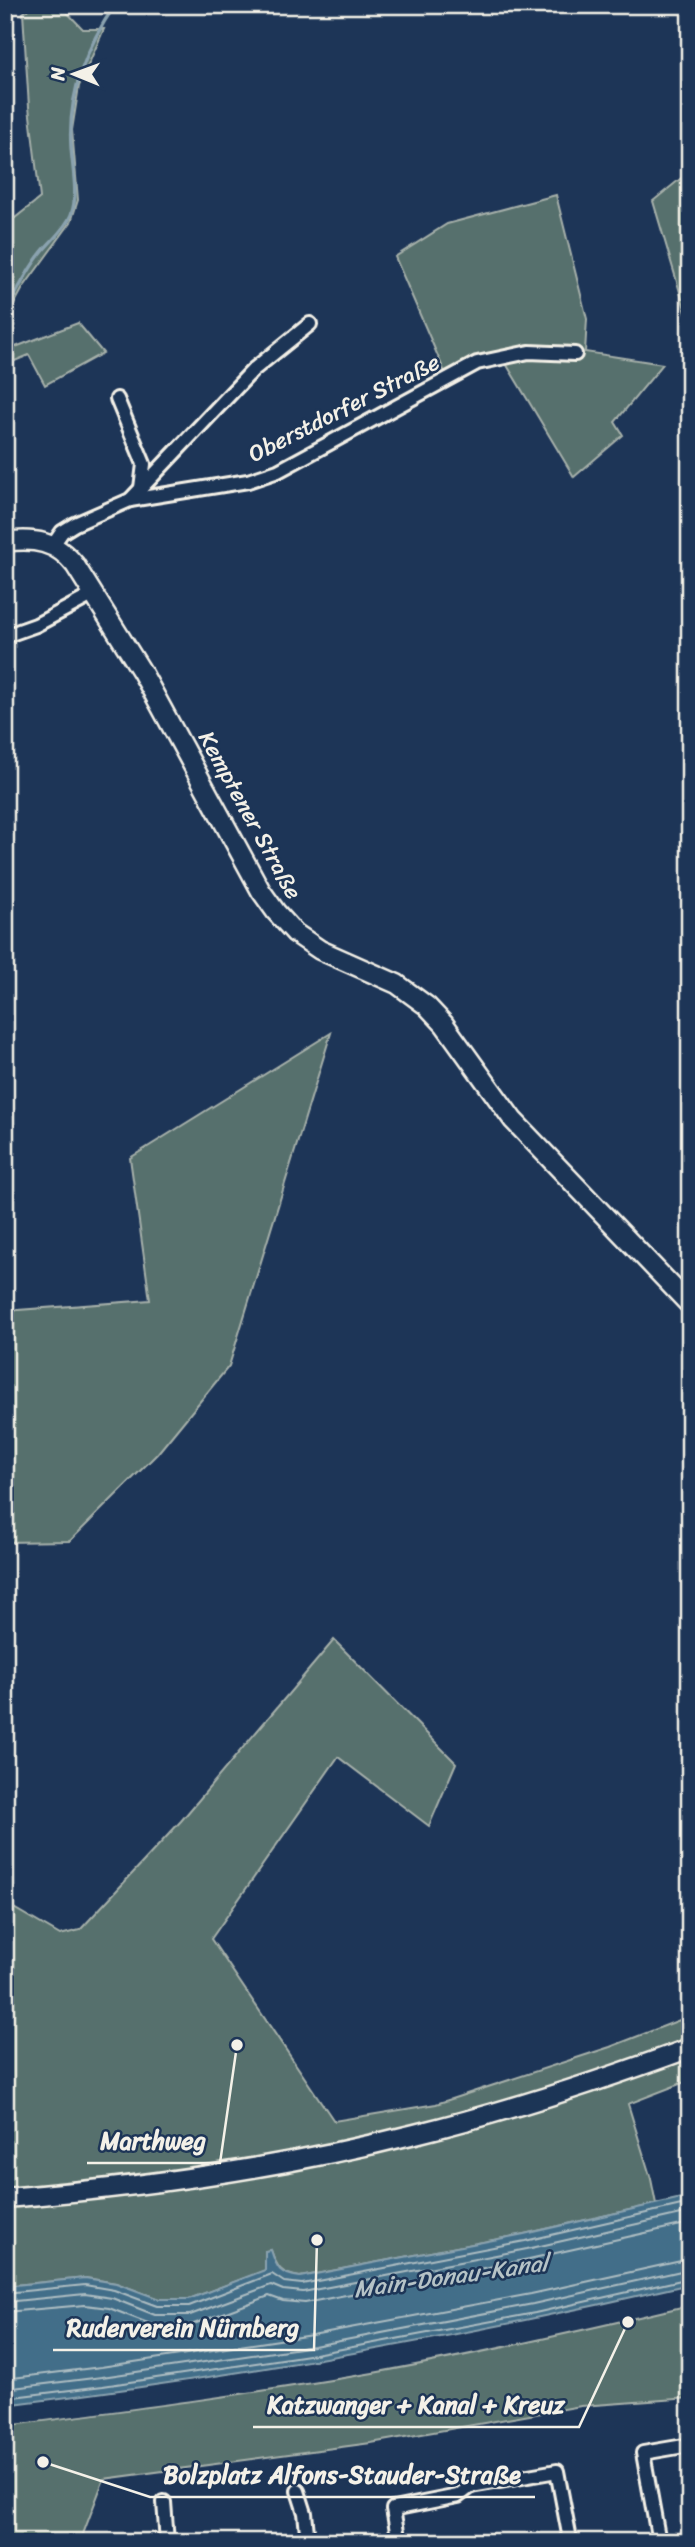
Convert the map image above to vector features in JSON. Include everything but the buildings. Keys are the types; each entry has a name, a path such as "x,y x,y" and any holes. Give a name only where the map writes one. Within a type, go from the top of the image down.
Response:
{"street":[{"path":"5,542 39,541 52,545 62,532 75,524 130,500 253,370 310,324"},
{"name":"Oberstdorfer Straße","path":"130,500 248,481 278,471 477,363 529,352 575,354"},
{"path":"117,399 144,464 141,488"},
{"name":"Kemptener Straße","path":"52,545 68,556 94,594 170,721 261,891 280,918 295,933 320,950 397,984 428,1006 444,1024 513,1121 690,1305"},
{"path":"5,636 36,625 94,594"},
{"path":"5,2198 161,2182 330,2154 416,2134 526,2103 690,2048"},
{"path":"659,2542 643,2453 690,2445"},
{"path":"399,2542 393,2509 458,2497 471,2486 557,2471 569,2534 565,2542"},
{"path":"298,2491 305,2513 308,2542"},
{"path":"164,2502 167,2542"}],"green space":[{"path":"34,5 60,5 83,29 104,29 79,86 72,130 78,200 71,222 23,288 5,321 5,226 40,198 29,107 23,13"},
{"path":"690,171 690,326 653,201"},
{"path":"556,195 587,319 585,352 663,364 615,422 623,435 574,477 502,357 446,375 395,257 447,224"},
{"path":"78,323 103,353 45,385 29,355 5,365 5,351"},
{"path":"331,1033 229,1366 157,1454 70,1541 5,1542 5,1311 150,1300 130,1158"},
{"path":"334,1640 456,1763 429,1826 338,1757 211,1939 334,2121 436,2104 610,2047 690,2016 690,2080 628,2104 656,2204 524,2234 300,2277 284,2272 278,2266 271,2250 265,2251 266,2270 189,2299 159,2299 116,2283 86,2278 5,2286 5,1903 60,1935 80,1930 181,1821"},
{"path":"690,2305 690,2398 581,2406 371,2443 104,2479 80,2542 5,2542 5,2426 235,2395 373,2373"}],"water":[{"name":"Main-Donau-Kanal","path":"690,2196 690,2284 349,2354 178,2382 5,2405 5,2286 85,2278 116,2283 159,2299 189,2299 265,2270 265,2251 271,2250 277,2266 283,2272 300,2277 524,2234"}],"waterway":[{"path":"5,312 36,260 62,230 71,215 75,190 71,127 76,90 95,37 115,5"}],"place":[{"name":"Marthweg","path":"237,2045"},
{"name":"Ruderverein Nürnberg","path":"317,2240"},
{"name":"Katzwanger + Kanal + Kreuz","path":"628,2322"},
{"name":"Bolzplatz Alfons-Stauder-Straße","path":"43,2462"}]}
